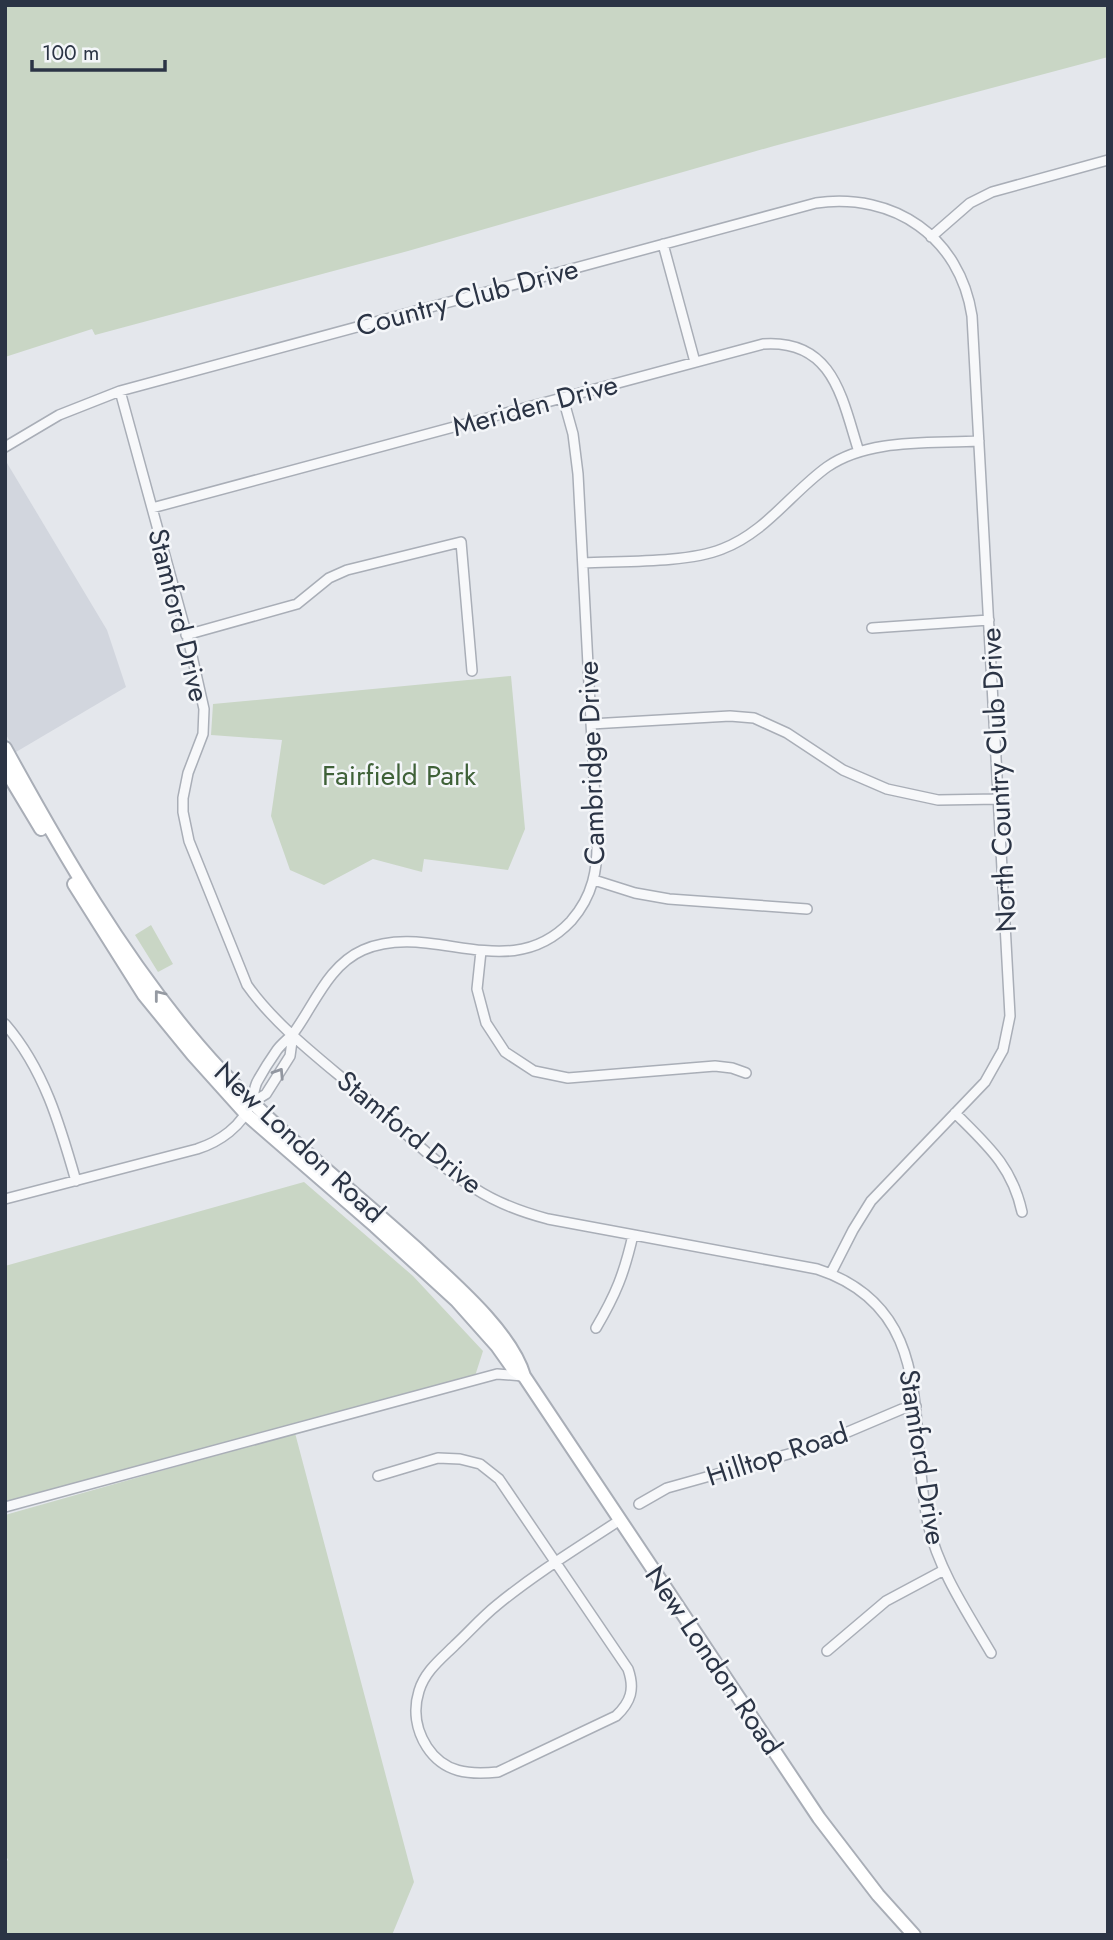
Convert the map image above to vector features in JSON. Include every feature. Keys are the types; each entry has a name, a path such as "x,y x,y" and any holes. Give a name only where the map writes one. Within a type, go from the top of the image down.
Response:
{"main road":[{"name":"New London Road","path":"5,748 54,835 130,956 248,1108"},
{"name":"New London Road","path":"5,769 132,978 193,1055 248,1108 461,1290 502,1336 519,1360 524,1376 819,1818 878,1895 914,1935"}],"street":[{"path":"932,237 970,203 992,191 1108,160"},
{"name":"Country Club Drive","path":"5,447 59,415 120,391 801,206 842,200 870,204 912,219 932,237"},
{"name":"North Country Club Drive","path":"831,1273 871,1201 992,1072 1003,1050 1009,1026 1010,991 970,302 956,266 932,237"},
{"path":"663,244 695,362"},
{"name":"Meriden Drive","path":"152,508 763,344 785,344 807,351 824,365 835,380 859,452"},
{"name":"Stamford Drive","path":"120,391 204,709 203,734 188,773 183,798 189,841 247,985 262,1005 293,1034 447,1169 472,1188 509,1207 529,1214 633,1235 803,1265 831,1273 870,1298 896,1331 911,1368 928,1523 944,1570 991,1653"},
{"name":"Cambridge Drive","path":"248,1108 255,1085 278,1048 293,1034 334,973 359,952 380,945 403,942 511,952 548,939 577,914 594,880 597,837 583,563 576,457 563,398"},
{"path":"583,563 692,556 721,550 761,526 829,466 859,452 895,446 978,441"},
{"path":"186,635 297,604 329,578 347,570 461,542 472,671"},
{"path":"872,628 989,620"},
{"path":"591,724 730,716 754,718 775,726 850,774 887,789 938,800 999,799"},
{"path":"594,880 635,893 669,899 807,909"},
{"path":"481,951 477,989 486,1023 505,1052 534,1071 568,1078 715,1066 746,1073"},
{"path":"5,1024 44,1084 58,1119 76,1181"},
{"name":"Cambridge Drive","path":"248,1108 266,1094 290,1056 293,1034"},
{"path":"5,1199 207,1146 224,1136 248,1108"},
{"path":"956,1113 1003,1163 1017,1192 1022,1212"},
{"path":"596,1328 625,1271 633,1235"},
{"path":"5,1507 497,1374 524,1376"},
{"name":"Hilltop Road","path":"639,1504 667,1488 810,1448 902,1409 916,1406"},
{"path":"378,1476 438,1458 460,1459 480,1464 499,1479 557,1563 628,1670 632,1681 626,1706 616,1716 498,1772 476,1774 445,1766 422,1740 416,1711 419,1691 428,1671 495,1606 557,1563 620,1520"},
{"path":"827,1651 886,1601 944,1570"}],"shaded area":[{"path":"7,463 107,630 126,687 16,752 5,733"}],"green space":[{"path":"5,5 1108,5 1108,57 774,146 408,251 95,335 92,329 5,357"},
{"name":"Fairfield Park","path":"511,676 525,829 508,870 424,859 422,872 373,859 324,885 290,870 271,816 282,740 211,735 213,704"},
{"path":"151,925 173,964 158,972 135,935"},
{"path":"304,1182 413,1276 483,1351 475,1376 5,1503 5,1266"},
{"path":"295,1433 414,1882 392,1935 5,1935 5,1862 8,1860 5,1853 5,1515"}]}
